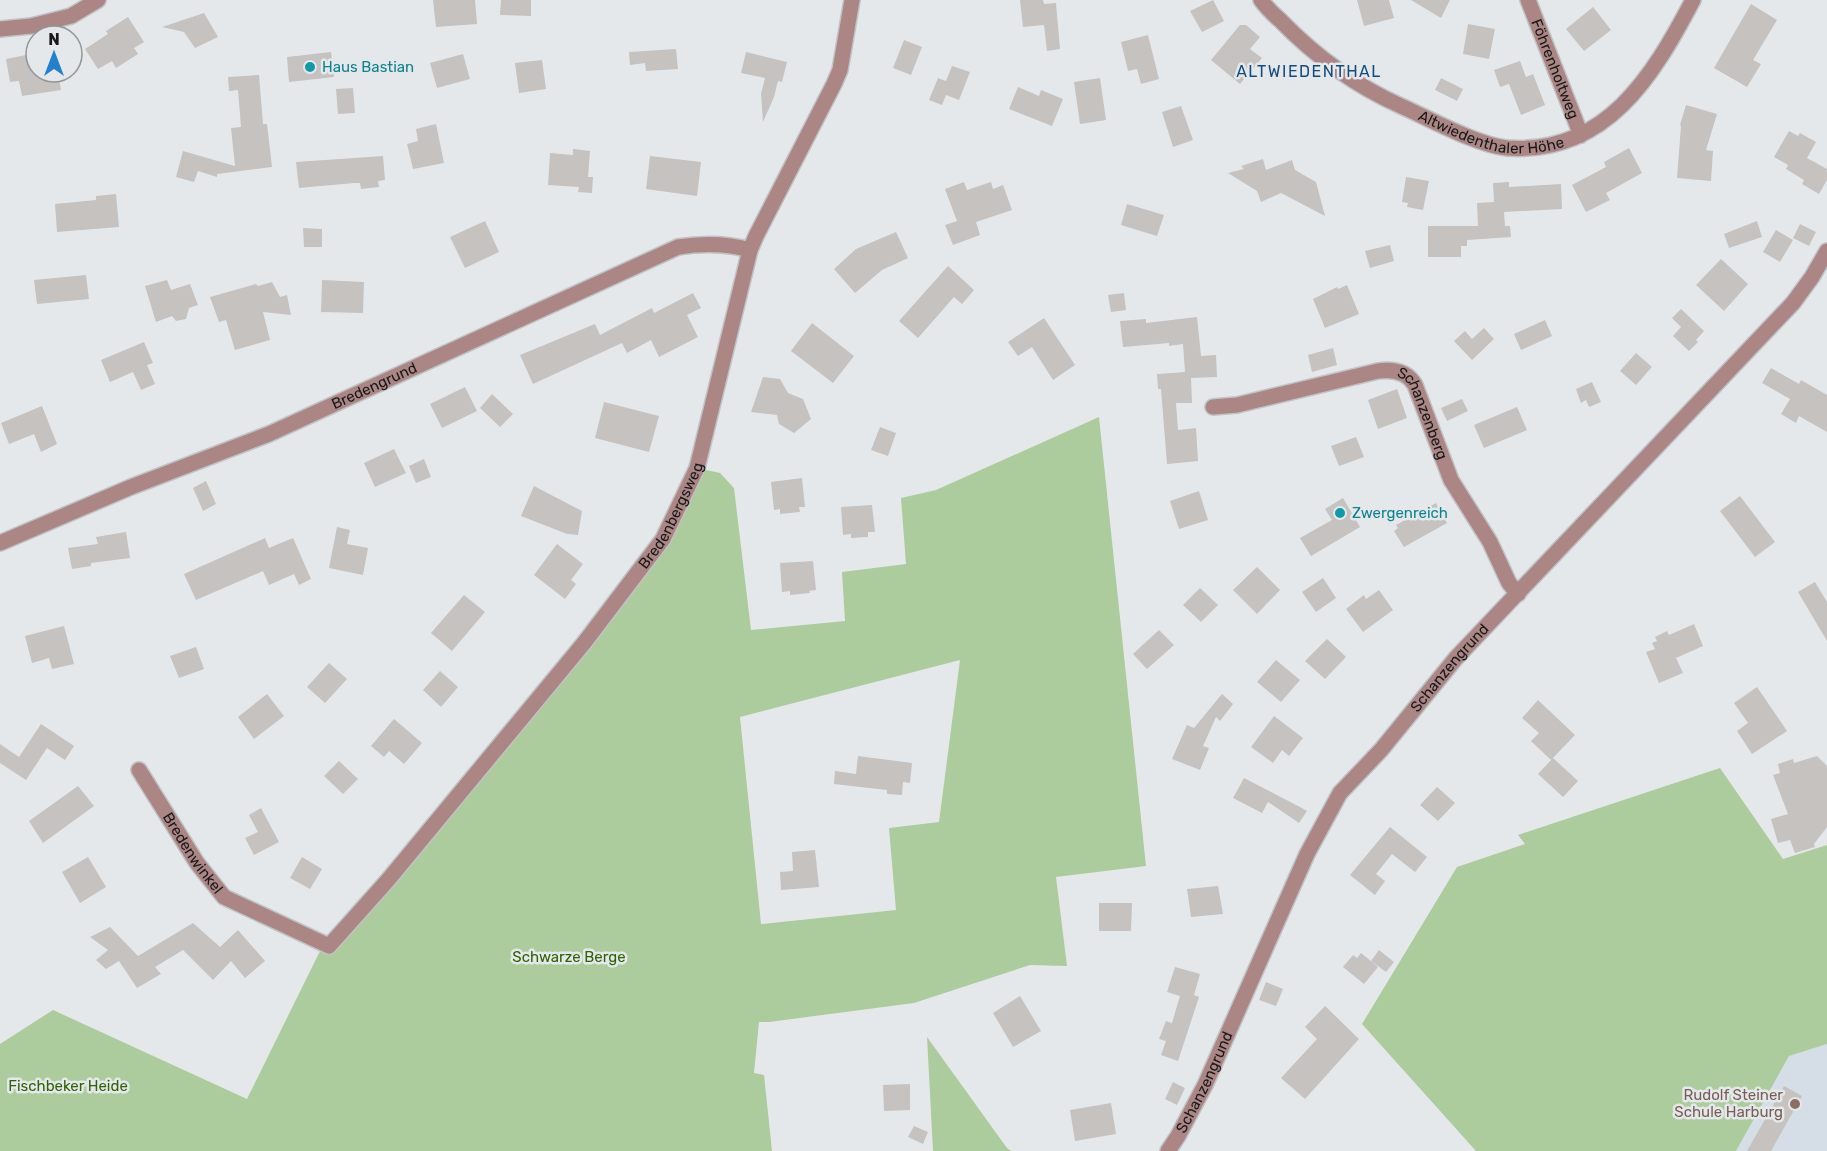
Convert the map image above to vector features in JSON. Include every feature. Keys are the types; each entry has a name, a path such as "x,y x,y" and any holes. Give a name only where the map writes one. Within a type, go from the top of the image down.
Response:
{"street":[{"path":"0,29 31,26 71,16 98,0"},
{"name":"Bredenbergsweg","path":"329,946 388,880 584,643 663,539 698,468 750,250 840,70 852,0"},
{"name":"Altwiedenthaler Höhe","path":"1261,0 1289,30 1333,66 1383,98 1466,136 1505,148 1548,147 1581,135 1613,114 1638,90 1665,54 1694,0"},
{"name":"Föhrenholtweg","path":"1528,0 1581,135"},
{"name":"Bredengrund","path":"0,543 268,434 678,247 718,244 750,250"},
{"name":"Schanzengrund","path":"1168,1151 1205,1085 1307,854 1340,793 1381,750 1456,658 1793,303 1812,278 1827,251"},
{"name":"Schanzenberg","path":"1213,406 1237,405 1385,370 1407,375 1415,385 1451,480 1490,542 1509,583 1518,594"},
{"name":"Bredenwinkel","path":"139,770 197,863 224,897 329,946"}],"shaded area":[{"name":"Rudolf Steiner Schule Harburg","path":"1827,1044 1827,1151 1736,1151 1789,1056"}],"green space":[{"name":"Schwarze Berge","path":"1099,417 1146,866 1056,877 1067,966 1030,965 914,1003 759,1022 754,1073 764,1075 772,1151 0,1151 0,1044 53,1010 247,1099 319,953 663,539 697,468 720,473 734,488 751,630 845,621 842,572 906,564 901,498 936,490","holes":["960,660 939,822 889,828 896,910 761,924 740,717"]},
{"path":"1720,768 1783,859 1827,845 1827,1044 1789,1056 1736,1151 1476,1151 1362,1024 1457,867 1525,844 1518,835"},
{"path":"927,1037 1007,1148 1011,1151 933,1151"}],"building":[{"path":"433,0 475,0 477,24 436,27"},
{"path":"501,0 531,0 531,16 500,15"},
{"path":"1020,0 1043,0 1044,4 1056,3 1060,49 1047,51 1044,25 1023,27"},
{"path":"1213,0 1224,21 1202,32 1190,11"},
{"path":"1357,0 1389,0 1394,18 1364,26"},
{"path":"1411,0 1450,0 1441,18"},
{"path":"1751,4 1777,20 1753,60 1761,64 1747,87 1714,68"},
{"path":"1593,7 1611,30 1584,51 1566,29"},
{"path":"204,13 218,37 195,48 184,32 162,27"},
{"path":"128,17 144,42 134,48 138,54 116,68 112,61 98,69 85,49 108,34 106,31"},
{"path":"1468,24 1495,29 1489,59 1463,54"},
{"path":"1240,25 1246,25 1260,37 1250,49 1262,58 1240,84 1211,60"},
{"path":"1148,35 1159,79 1141,84 1137,69 1128,71 1121,42"},
{"path":"904,40 922,47 911,75 893,68"},
{"path":"676,49 678,69 646,71 645,63 630,65 629,52"},
{"name":"Haus Bastian","path":"331,52 334,77 289,82 287,57"},
{"path":"746,52 787,62 782,82 778,81 763,122 761,94 765,78 741,73"},
{"path":"463,54 470,79 437,88 430,63"},
{"path":"24,55 24,84 60,84 61,90 22,96 19,81 10,82 6,59"},
{"path":"542,60 546,89 519,93 515,63"},
{"path":"1520,61 1526,77 1533,74 1545,105 1521,115 1509,84 1500,87 1494,70"},
{"path":"952,66 970,72 959,100 946,95 942,105 929,100 938,78 946,81"},
{"path":"259,75 263,124 267,124 272,167 217,174 217,177 198,171 194,182 176,177 183,151 235,166 231,128 241,127 238,90 229,91 228,77"},
{"path":"1100,78 1106,120 1080,124 1074,82"},
{"path":"1441,78 1463,89 1457,101 1435,90"},
{"path":"1018,87 1039,96 1041,90 1063,99 1052,126 1009,109"},
{"path":"353,88 355,113 338,114 336,89"},
{"path":"1686,105 1717,114 1706,150 1713,151 1711,181 1677,178 1680,125"},
{"path":"1181,106 1193,140 1173,147 1162,112"},
{"path":"436,124 444,163 413,169 407,144 418,141 416,129"},
{"path":"1789,131 1798,136 1800,133 1816,142 1807,158 1827,169 1827,180 1819,194 1802,184 1804,180 1786,169 1788,165 1774,157"},
{"path":"1629,148 1642,173 1606,193 1610,200 1586,212 1572,185 1606,167 1604,162"},
{"path":"573,149 590,151 588,177 593,177 592,193 578,192 579,187 548,185 550,153 573,155"},
{"path":"383,156 385,180 378,181 379,187 361,189 360,183 354,183 299,188 296,162"},
{"path":"650,156 701,162 697,196 646,189"},
{"path":"1263,159 1266,170 1292,160 1295,170 1316,182 1325,216 1281,193 1261,202 1257,191 1228,173 1244,169 1241,166"},
{"path":"1406,177 1429,181 1423,210 1407,207 1408,203 1402,202"},
{"path":"964,182 967,190 991,182 993,189 1003,185 1012,210 976,222 980,235 953,245 945,225 957,221 945,189"},
{"path":"1509,182 1509,187 1561,184 1562,209 1504,212 1505,226 1510,226 1511,237 1467,240 1467,246 1461,246 1461,257 1428,257 1428,226 1478,226 1477,203 1494,202 1493,183"},
{"path":"116,194 119,227 57,232 55,204 96,200 96,196"},
{"path":"1127,204 1164,215 1157,236 1121,225"},
{"path":"485,221 499,252 465,268 450,237"},
{"path":"1757,221 1762,237 1729,248 1724,234"},
{"path":"1800,224 1816,232 1809,246 1793,238"},
{"path":"303,228 322,229 322,247 304,247"},
{"path":"1776,230 1793,240 1780,262 1763,252"},
{"path":"896,232 908,258 882,270 855,293 834,269 856,249"},
{"path":"1390,245 1394,261 1370,268 1365,251"},
{"path":"1721,259 1748,284 1724,311 1696,285"},
{"path":"948,266 974,290 962,304 954,297 918,338 899,321"},
{"path":"86,275 89,299 37,304 34,280"},
{"path":"167,280 171,290 190,284 198,305 189,308 186,319 176,321 172,316 156,322 145,286"},
{"path":"322,280 364,282 363,313 321,312"},
{"path":"272,282 280,297 287,295 291,315 263,312 270,340 235,350 226,320 219,322 210,297 256,284 258,286"},
{"path":"1347,285 1359,314 1325,328 1313,299 1337,287 1338,289"},
{"path":"693,293 701,308 687,315 698,337 659,357 651,340 627,353 622,343 533,384 520,355 595,324 600,335 652,308 654,313"},
{"path":"1124,293 1126,310 1111,312 1108,295"},
{"path":"1681,309 1704,331 1689,351 1673,336 1681,327 1672,318"},
{"path":"1197,317 1201,356 1216,355 1217,377 1191,378 1192,403 1176,403 1178,430 1196,428 1198,461 1167,464 1161,389 1158,389 1157,374 1185,372 1183,344 1123,347 1120,321 1146,319 1146,323"},
{"path":"1044,318 1075,365 1053,380 1032,347 1018,356 1008,342"},
{"path":"1545,320 1552,336 1521,350 1514,334"},
{"path":"812,323 854,356 833,383 791,351"},
{"path":"1484,328 1494,339 1472,360 1454,341 1465,331 1472,339"},
{"path":"144,342 153,363 147,365 155,384 141,390 133,372 110,382 101,360"},
{"path":"1333,348 1337,365 1312,372 1308,355"},
{"path":"1636,353 1652,367 1636,385 1620,371"},
{"path":"1771,368 1799,384 1801,380 1827,395 1827,432 1799,416 1796,423 1781,414 1790,399 1762,383"},
{"path":"763,377 780,379 788,393 803,399 811,419 794,433 779,424 777,415 751,412"},
{"path":"1592,382 1601,402 1589,407 1586,400 1581,403 1576,389"},
{"path":"465,387 477,411 442,428 430,404"},
{"path":"1397,389 1407,418 1378,429 1368,400"},
{"path":"492,394 513,414 500,427 480,408"},
{"path":"1462,399 1468,411 1447,421 1441,408"},
{"path":"604,402 659,416 649,452 595,438"},
{"path":"42,406 57,444 41,452 34,434 9,444 1,423"},
{"path":"1517,407 1527,430 1484,448 1474,425"},
{"path":"880,427 896,433 888,456 871,450"},
{"path":"1356,437 1364,457 1339,466 1331,446"},
{"path":"394,449 406,473 375,487 364,463"},
{"path":"424,459 431,477 416,483 409,466"},
{"path":"802,478 805,507 799,507 800,512 780,514 780,509 774,510 771,482"},
{"path":"206,481 216,504 203,511 193,488"},
{"path":"534,486 582,511 578,535 567,534 521,516"},
{"path":"1199,491 1208,520 1179,529 1170,501"},
{"path":"1740,496 1775,542 1755,557 1720,511"},
{"path":"1343,498 1360,527 1311,556 1300,538 1332,520 1325,509"},
{"path":"1436,503 1447,523 1404,547 1394,531 1398,528 1396,525"},
{"path":"872,505 875,532 868,532 868,537 851,538 851,534 843,535 841,507"},
{"path":"337,527 350,530 347,544 368,548 363,575 329,568"},
{"path":"126,532 130,558 91,563 91,566 72,569 68,548 98,544 96,537"},
{"path":"265,538 269,548 293,538 311,579 299,585 294,574 269,585 263,571 196,600 184,574"},
{"path":"557,544 583,564 571,580 576,584 565,599 534,575"},
{"path":"813,561 816,590 809,591 810,593 790,595 790,591 782,592 780,563"},
{"path":"1257,567 1280,590 1257,614 1233,590"},
{"path":"1323,578 1336,598 1316,612 1302,592"},
{"path":"1815,582 1827,602 1827,641 1798,592"},
{"path":"1200,588 1218,605 1201,622 1183,605"},
{"path":"1379,590 1393,610 1363,632 1346,609 1364,595 1366,599"},
{"path":"464,595 485,612 452,651 431,633"},
{"path":"1694,624 1703,646 1676,658 1683,673 1659,683 1646,652 1655,649 1652,643 1657,641 1655,637 1667,631 1669,635"},
{"path":"64,626 74,664 52,669 49,658 32,663 25,636"},
{"path":"1159,630 1174,645 1147,669 1133,654"},
{"path":"1327,639 1346,657 1325,679 1305,661"},
{"path":"196,647 204,669 179,678 170,656"},
{"path":"1276,660 1300,680 1281,702 1257,682"},
{"path":"329,663 347,679 325,703 307,687"},
{"path":"440,671 458,687 441,707 423,690"},
{"path":"1757,687 1787,731 1752,754 1737,731 1748,723 1734,703"},
{"path":"267,694 284,716 254,739 238,717"},
{"path":"1222,694 1233,704 1220,721 1216,717 1203,746 1209,748 1200,770 1172,759 1187,725 1194,728"},
{"path":"1538,700 1575,735 1551,760 1531,741 1539,733 1522,718"},
{"path":"1274,716 1303,738 1289,756 1282,750 1273,763 1251,747"},
{"path":"394,719 422,743 404,764 389,751 384,757 371,746"},
{"path":"41,724 74,746 65,760 47,748 26,780 0,763 0,744 19,757"},
{"path":"858,756 912,763 910,783 903,782 902,795 887,794 887,790 834,784 835,771 856,774"},
{"path":"1817,756 1827,766 1827,827 1814,844 1815,847 1795,853 1790,840 1778,843 1771,819 1788,814 1773,775 1780,773 1778,764 1793,759 1794,763"},
{"path":"1553,758 1578,781 1563,797 1538,774"},
{"path":"339,761 358,779 343,794 324,776"},
{"path":"1244,778 1307,811 1299,823 1268,802 1262,813 1233,798"},
{"path":"78,786 94,806 43,843 29,821"},
{"path":"1437,787 1455,803 1438,821 1420,805"},
{"path":"261,808 279,842 254,855 245,838 258,832 249,815"},
{"path":"1390,827 1427,857 1415,872 1392,854 1376,874 1385,881 1375,895 1350,875"},
{"path":"815,850 819,887 781,890 780,872 793,871 792,852"},
{"path":"88,857 106,887 80,903 62,872"},
{"path":"302,857 322,869 310,889 290,878"},
{"path":"1218,886 1223,914 1191,917 1187,889"},
{"path":"1099,903 1132,903 1131,931 1099,931"},
{"path":"193,923 220,947 238,930 265,961 245,978 231,961 213,980 183,950 155,967 161,974 137,988 119,961 106,969 96,960 108,950 90,937 110,927 138,956"},
{"path":"1379,950 1394,962 1386,972 1371,961"},
{"path":"1361,953 1378,967 1364,984 1343,967 1353,955 1357,958"},
{"path":"1175,967 1200,974 1194,995 1199,997 1178,1061 1161,1055 1166,1041 1159,1039 1166,1021 1172,1023 1180,996 1167,992"},
{"path":"1266,982 1283,989 1276,1006 1259,1000"},
{"path":"1020,996 1041,1031 1013,1047 993,1013"},
{"path":"1325,1006 1359,1039 1305,1099 1281,1078 1317,1039 1305,1027"},
{"path":"1173,1082 1185,1088 1177,1105 1165,1099"},
{"path":"910,1084 910,1110 884,1111 883,1085"},
{"path":"1784,1086 1802,1096 1771,1151 1747,1151"},
{"path":"1111,1103 1116,1134 1075,1141 1070,1110"},
{"path":"914,1126 928,1132 923,1144 908,1137"}],"place":[{"name":"Haus Bastian","path":"310,67"},
{"name":"Zwergenreich","path":"1340,513"},
{"name":"Rudolf Steiner Schule Harburg","path":"1795,1104"}],"district":[{"name":"ALTWIEDENTHAL","path":"1309,71"}],"park label":[{"name":"Fischbeker Heide","path":"68,1086"}]}
